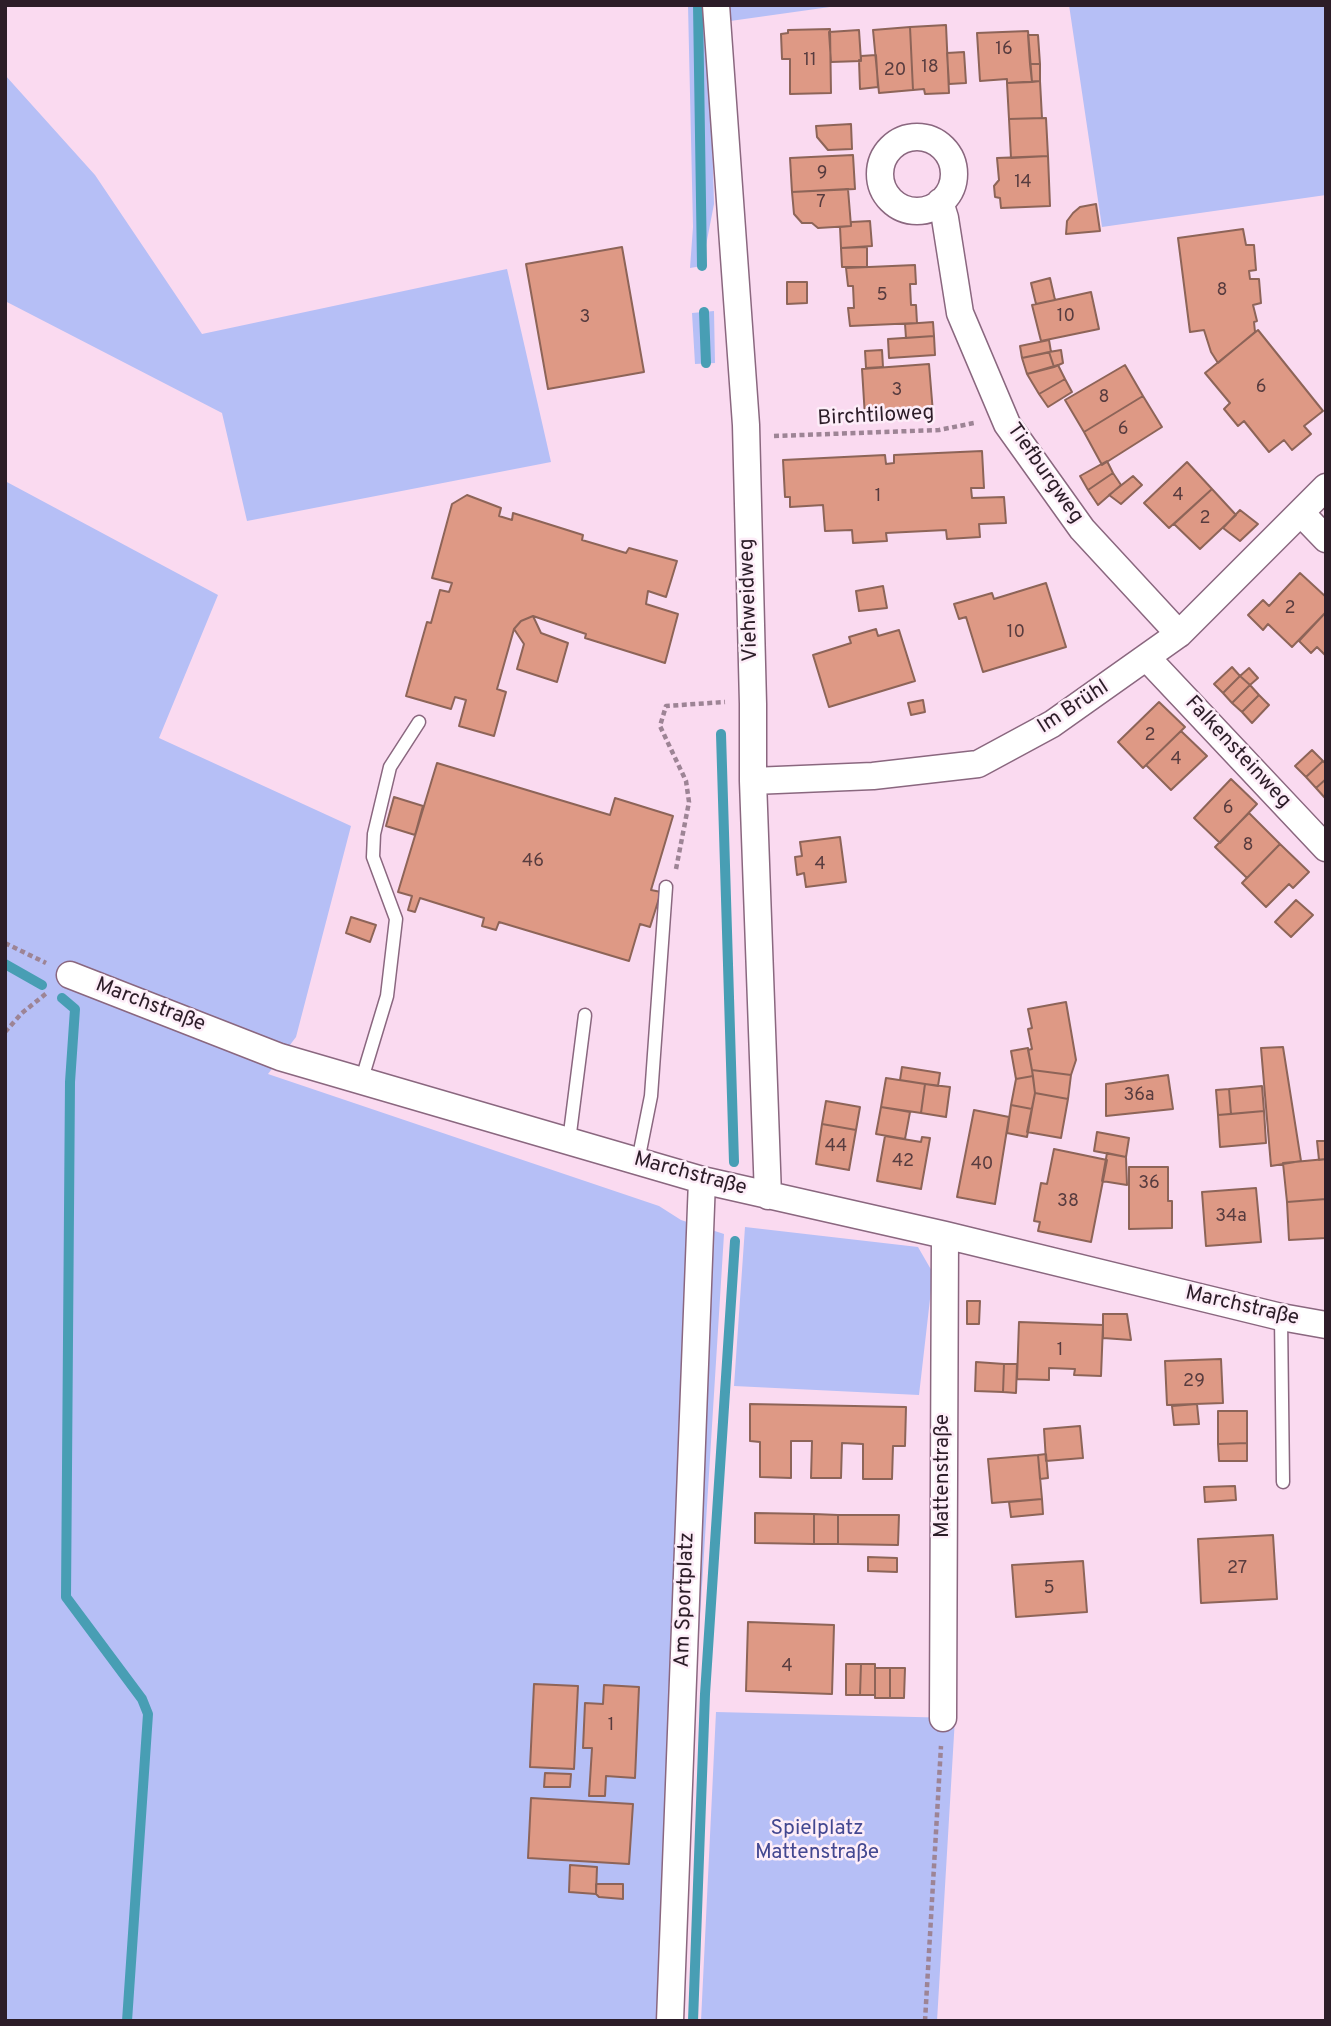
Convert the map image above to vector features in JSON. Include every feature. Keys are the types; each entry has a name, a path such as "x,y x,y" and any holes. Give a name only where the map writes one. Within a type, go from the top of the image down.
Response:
{"street":[{"name":"Viehweidweg","path":"716,5 745,436 753,677 753,781 768,1196"},
{"name":"Tiefburgweg","path":"940,202 949,240 960,313 1007,424 1082,529 1179,634"},
{"name":"Im Brühl","path":"753,781 873,776 978,764 1052,724 1148,659 1179,634 1326,487"},
{"path":"1301,513 1326,539"},
{"name":"Falkensteinweg","path":"1148,659 1326,848"},
{"name":"Marchstraße","path":"70,975 280,1057 702,1180 944,1235 1281,1318 1326,1325"},
{"name":"Am Sportplatz","path":"670,2021 702,1180"},
{"name":"Mattenstraße","path":"943,1717 944,1235"}],"lane":[{"path":"361,1082 387,996 396,919 373,857 374,834 390,767 419,722"},
{"path":"638,1161 651,1096 666,887"},
{"path":"569,1141 585,1015"},
{"path":"1281,1318 1283,1482"}],"path":[{"name":"Birchtiloweg","path":"745,436 851,435 939,430 976,422 1007,424"},
{"path":"666,887 676,868 689,802 685,781 660,726 666,706 692,705"},
{"path":"5,943 70,975 22,1013 5,1032"},
{"path":"925,2021 943,1717"}],"green space":[{"path":"688,5 844,5 709,24 714,204 702,266 690,268 693,227"},
{"path":"1069,5 1326,5 1326,195 1102,227"},
{"path":"5,75 95,175 202,334 507,269 551,462 247,521 222,413 5,301"},
{"path":"714,311 715,363 695,364 692,313"},
{"path":"5,481 218,595 159,738 351,826 296,1037 268,1074 659,1206 681,1220 724,1234 691,1761 683,2021 5,2021"},
{"path":"745,1227 918,1247 933,1273 919,1395 734,1386"},
{"name":"Spielplatz Mattenstraße","path":"716,1712 955,1718 937,2021 701,2021"}],"building":[{"path":"946,25 949,93 925,94 924,89 913,90 910,27"},
{"path":"910,27 913,90 879,93 873,30"},
{"path":"830,29 831,93 790,94 790,59 782,59 781,34 788,33 788,30"},
{"path":"859,30 861,61 831,62 829,32"},
{"path":"1028,31 1032,82 1007,83 1007,79 980,81 977,33"},
{"path":"1028,35 1038,35 1040,64 1030,64"},
{"path":"964,52 966,83 949,84 947,53"},
{"path":"876,55 878,87 860,89 859,60 861,61 861,56"},
{"path":"1030,64 1040,64 1040,81 1032,82"},
{"path":"1040,81 1042,118 1009,119 1007,83"},
{"path":"1046,118 1048,156 1011,158 1009,119"},
{"path":"851,124 852,149 828,150 817,137 816,126"},
{"path":"853,155 855,189 792,192 790,158"},
{"path":"1048,156 1050,206 1001,208 1000,198 995,197 994,186 999,180 997,158"},
{"path":"848,189 851,226 818,228 812,223 802,223 794,214 792,192"},
{"path":"1096,204 1100,231 1066,234 1067,221 1073,213 1080,207"},
{"path":"870,221 872,246 841,248 840,227 851,226 851,222"},
{"path":"1243,229 1246,245 1254,245 1256,270 1249,271 1250,279 1259,279 1261,303 1253,305 1257,321 1254,322 1255,332 1218,363 1211,352 1204,330 1190,332 1178,238"},
{"path":"622,247 644,372 548,389 526,264"},
{"path":"867,247 867,267 842,267 841,248"},
{"path":"915,265 916,284 910,284 911,305 916,305 917,323 850,326 848,308 854,308 853,286 848,286 846,268"},
{"path":"1050,278 1055,300 1036,304 1031,283"},
{"path":"787,282 807,282 807,303 787,304"},
{"path":"1091,292 1099,329 1041,341 1032,305"},
{"path":"933,322 934,336 906,338 905,324"},
{"path":"1258,330 1323,411 1304,426 1311,434 1292,450 1284,440 1269,452 1244,421 1238,426 1224,409 1230,403 1205,373"},
{"path":"934,336 935,355 889,358 888,339"},
{"path":"1049,340 1051,352 1022,358 1020,346"},
{"path":"882,350 883,367 866,368 865,351"},
{"path":"1061,350 1063,363 1054,367 1049,352"},
{"path":"1049,352 1054,367 1027,374 1022,358"},
{"path":"929,364 933,413 894,419 893,415 865,417 862,369"},
{"path":"1058,365 1065,379 1039,394 1027,374"},
{"path":"1125,365 1143,396 1084,432 1065,400"},
{"path":"1065,379 1072,392 1048,407 1039,394"},
{"path":"1143,396 1162,427 1102,465 1084,432"},
{"path":"982,451 984,488 971,488 972,498 1004,497 1006,523 979,524 980,537 947,539 946,530 886,533 887,541 853,543 852,530 825,531 823,505 790,507 790,497 785,497 783,460 885,455 886,464 894,463 894,455"},
{"path":"1107,461 1113,473 1088,490 1080,476"},
{"path":"1187,462 1212,489 1169,528 1144,503"},
{"path":"1113,473 1121,485 1098,505 1088,490"},
{"path":"1133,476 1142,485 1121,504 1109,495"},
{"path":"1212,489 1236,515 1200,549 1174,524"},
{"path":"467,495 501,508 499,516 512,520 513,513 583,535 582,540 626,553 629,548 677,561 666,597 648,591 646,604 678,614 665,663 585,638 586,634 533,616 521,621 514,629 497,689 506,692 494,736 459,726 466,700 455,697 451,709 406,696 427,622 431,623 440,590 449,592 452,583 432,578 452,504"},
{"path":"1240,510 1258,524 1240,541 1223,528"},
{"path":"1300,573 1326,597 1326,612 1292,647 1268,624 1263,630 1248,615 1263,600 1269,606"},
{"path":"1046,583 1066,647 983,672 966,617 959,619 954,604 992,593 994,599"},
{"path":"883,586 887,608 859,611 856,591"},
{"path":"1326,612 1326,656 1317,647 1311,653 1299,641"},
{"path":"533,616 541,633 568,643 557,682 517,669 524,644 514,629 521,621"},
{"path":"876,629 878,636 899,630 915,681 829,707 813,655 851,643 849,637"},
{"path":"1232,667 1240,676 1223,693 1214,684"},
{"path":"1249,668 1258,678 1250,685 1240,676"},
{"path":"1240,676 1250,685 1232,703 1223,693"},
{"path":"1250,685 1259,695 1242,712 1232,703"},
{"path":"1259,695 1269,705 1252,723 1242,712"},
{"path":"923,700 925,712 911,715 908,703"},
{"path":"1159,702 1185,727 1143,768 1118,742"},
{"path":"1181,731 1207,756 1171,790 1146,765"},
{"path":"1312,750 1323,761 1306,777 1295,766"},
{"path":"1323,761 1326,764 1326,779 1316,788 1306,777"},
{"path":"437,763 610,815 615,798 673,816 651,890 661,892 650,927 640,924 629,961 499,922 496,930 482,926 484,918 420,898 415,912 408,910 412,896 398,892"},
{"path":"1231,779 1257,804 1220,843 1194,818"},
{"path":"1326,779 1326,798 1325,798 1316,788"},
{"path":"394,797 423,806 415,835 386,826"},
{"path":"1249,813 1280,844 1247,878 1215,847"},
{"path":"840,837 846,882 806,887 804,873 797,875 795,857 802,856 800,842"},
{"path":"1280,844 1309,872 1293,888 1289,884 1266,907 1242,883"},
{"path":"1296,900 1313,915 1291,937 1275,922"},
{"path":"351,917 376,925 370,942 346,933"},
{"path":"1066,1002 1076,1060 1071,1075 1032,1070 1028,1029 1032,1028 1028,1009"},
{"path":"1283,1047 1301,1161 1271,1166 1261,1048"},
{"path":"1028,1048 1033,1076 1016,1079 1011,1051"},
{"path":"902,1067 940,1073 938,1086 900,1080"},
{"path":"1032,1070 1071,1075 1068,1099 1035,1093"},
{"path":"1168,1075 1173,1109 1106,1116 1106,1084"},
{"path":"1033,1076 1035,1093 1032,1109 1011,1105 1016,1079"},
{"path":"886,1078 925,1084 921,1113 881,1107"},
{"path":"925,1084 950,1087 946,1117 921,1113"},
{"path":"1262,1086 1264,1111 1231,1114 1229,1089"},
{"path":"1229,1089 1231,1114 1218,1115 1216,1090"},
{"path":"1035,1093 1068,1099 1061,1138 1027,1132"},
{"path":"826,1101 860,1107 856,1130 822,1124"},
{"path":"1011,1105 1032,1109 1027,1137 1007,1133"},
{"path":"881,1107 910,1112 905,1139 876,1134"},
{"path":"974,1110 1009,1117 995,1204 957,1197"},
{"path":"1264,1111 1266,1143 1220,1147 1218,1115"},
{"path":"822,1124 856,1130 849,1170 816,1164"},
{"path":"1097,1132 1129,1138 1126,1157 1094,1151"},
{"path":"885,1136 921,1142 922,1137 930,1138 921,1189 877,1181"},
{"path":"1317,1141 1326,1141 1326,1159 1319,1160"},
{"path":"1054,1149 1107,1160 1091,1242 1038,1231 1040,1222 1034,1221 1041,1183 1047,1184"},
{"path":"1107,1153 1126,1157 1127,1185 1102,1181"},
{"path":"1326,1159 1326,1199 1287,1202 1283,1163"},
{"path":"1129,1167 1168,1167 1168,1201 1172,1201 1172,1228 1129,1229"},
{"path":"1256,1188 1261,1242 1206,1246 1202,1192"},
{"path":"1326,1199 1326,1238 1289,1240 1287,1202"},
{"path":"967,1301 980,1301 979,1324 967,1324"},
{"path":"1103,1314 1127,1314 1131,1340 1103,1338"},
{"path":"1019,1322 1103,1325 1101,1376 1074,1375 1075,1369 1049,1368 1049,1380 1017,1379"},
{"path":"1221,1359 1223,1403 1167,1405 1165,1361"},
{"path":"976,1362 1004,1364 1003,1392 975,1391"},
{"path":"1004,1364 1017,1364 1016,1393 1003,1392"},
{"path":"750,1404 906,1407 905,1446 893,1446 892,1479 863,1479 863,1444 842,1443 841,1478 811,1478 812,1441 791,1441 791,1478 760,1477 760,1442 750,1441"},
{"path":"1197,1404 1199,1424 1174,1425 1172,1406"},
{"path":"1218,1411 1247,1411 1247,1443 1218,1444"},
{"path":"1080,1426 1083,1458 1046,1461 1044,1429"},
{"path":"1247,1443 1247,1461 1219,1461 1218,1444"},
{"path":"1046,1454 1048,1478 1040,1479 1038,1455"},
{"path":"1038,1455 1042,1499 992,1503 988,1459"},
{"path":"1235,1486 1236,1500 1205,1502 1204,1487"},
{"path":"1042,1499 1043,1514 1011,1517 1009,1502"},
{"path":"755,1513 814,1514 814,1544 755,1543"},
{"path":"814,1514 838,1515 838,1544 814,1544"},
{"path":"838,1515 899,1515 898,1545 838,1544"},
{"path":"1273,1535 1277,1599 1201,1603 1198,1539"},
{"path":"868,1557 897,1558 897,1572 868,1571"},
{"path":"1083,1561 1087,1612 1016,1617 1012,1565"},
{"path":"748,1622 834,1625 832,1694 746,1691"},
{"path":"846,1664 861,1664 860,1695 846,1695"},
{"path":"861,1664 875,1664 875,1695 860,1695"},
{"path":"875,1668 890,1668 890,1698 875,1698"},
{"path":"890,1668 905,1668 904,1698 890,1698"},
{"path":"534,1684 578,1686 574,1769 530,1767"},
{"path":"604,1685 639,1687 635,1778 606,1776 605,1796 589,1796 592,1748 583,1748 585,1703 603,1704"},
{"path":"545,1773 571,1774 570,1787 544,1787"},
{"path":"531,1798 633,1804 629,1864 528,1858"},
{"path":"570,1865 597,1867 596,1894 569,1892"},
{"path":"596,1884 623,1884 623,1899 599,1897 596,1894"}],"waterway":[{"path":"698,5 702,266"},
{"path":"704,312 706,363"},
{"path":"721,734 734,1162"},
{"path":"5,964 42,985"},
{"path":"62,998 75,1009 70,1082 66,1597 142,1699 148,1714 127,2021"},
{"path":"693,2021 705,1694 735,1241"}]}
